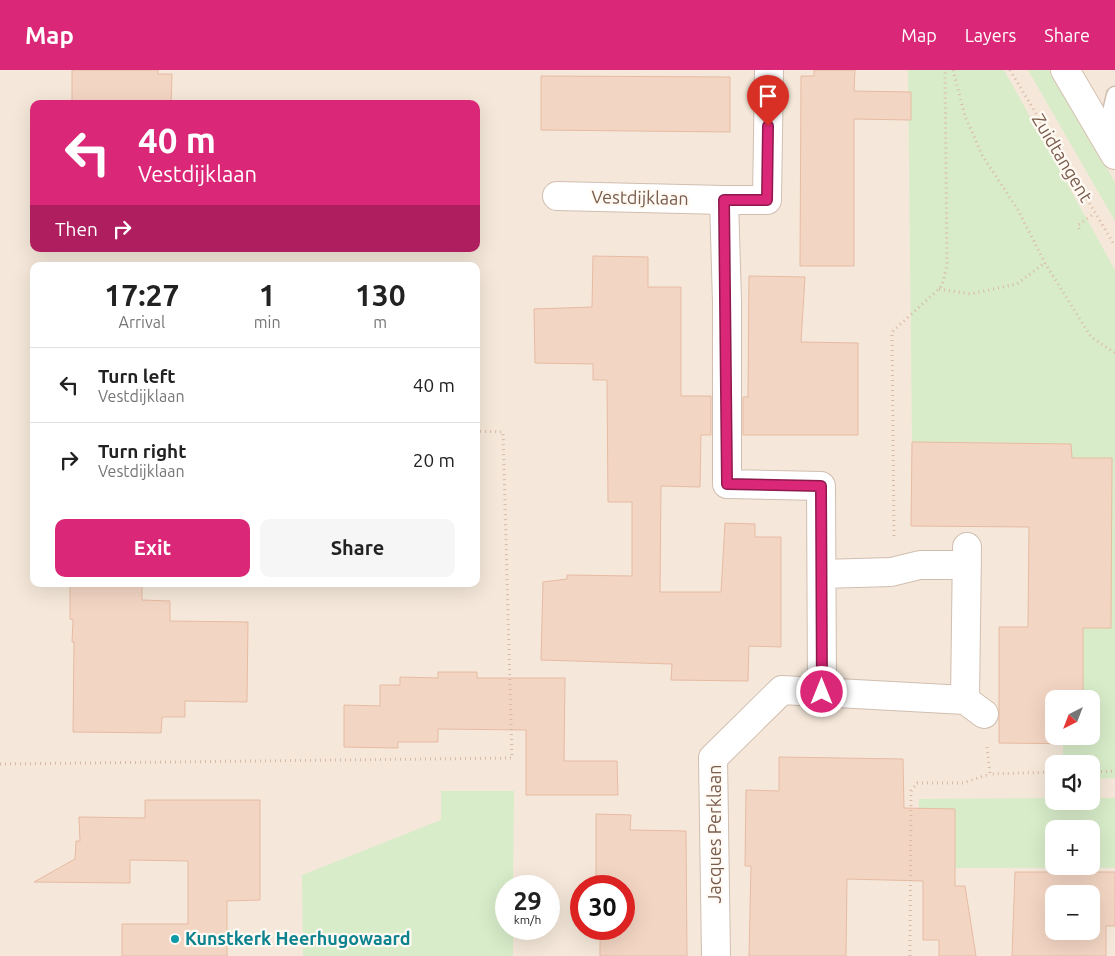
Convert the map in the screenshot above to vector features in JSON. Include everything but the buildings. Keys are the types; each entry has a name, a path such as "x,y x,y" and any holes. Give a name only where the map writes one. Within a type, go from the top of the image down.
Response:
{"street":[{"name":"Vestdijklaan","path":"557,196 767,200 769,70"},
{"path":"1065,70 1110,146"},
{"path":"724,200 727,484 821,486 822,692"},
{"path":"822,574 891,572 920,564 967,556 974,707"},
{"name":"Jacques Perklaan","path":"716,956 713,758 782,690 822,692 974,707"}],"lane":[{"path":"1110,146 1115,96"}],"path":[{"path":"891,572 894,530 892,332 942,286 947,265 945,70"},
{"path":"953,70 965,116 982,155 1018,210 1045,263 1092,337 1115,353"},
{"name":"Zuidtangent","path":"1010,70 1115,246"},
{"path":"1079,229 1078,225 1095,213"},
{"path":"938,289 970,294 1017,284 1045,263"},
{"path":"0,764 512,758 503,432 480,431"},
{"path":"974,707 990,774"},
{"path":"1100,772 1115,771"},
{"path":"910,956 911,791 917,784 963,783 990,774 1045,772"}],"shaded area":[{"path":"0,70 1115,70 1115,956 0,956"}],"green space":[{"path":"908,70 1004,70 1115,270 1115,778 1100,779 1100,755 1063,755 1063,745 1100,745 1100,690 1083,690 1083,628 1111,627 1112,458 1072,458 1071,444 912,442"},
{"path":"1028,70 1049,70 1115,182 1115,221"},
{"path":"441,791 514,791 513,875 495,875 495,940 513,940 513,956 303,956 302,875 441,820"},
{"path":"1045,798 1045,810 1100,810 1100,798 1115,798 1115,868 1100,868 1100,820 1045,820 1045,868 919,868 919,799"}],"place":[{"name":"Kunstkerk Heerhugowaard","path":"175,939"}],"route":[{"path":"768,126 767,200 724,200 727,302 727,484 821,486 822,692"}]}
